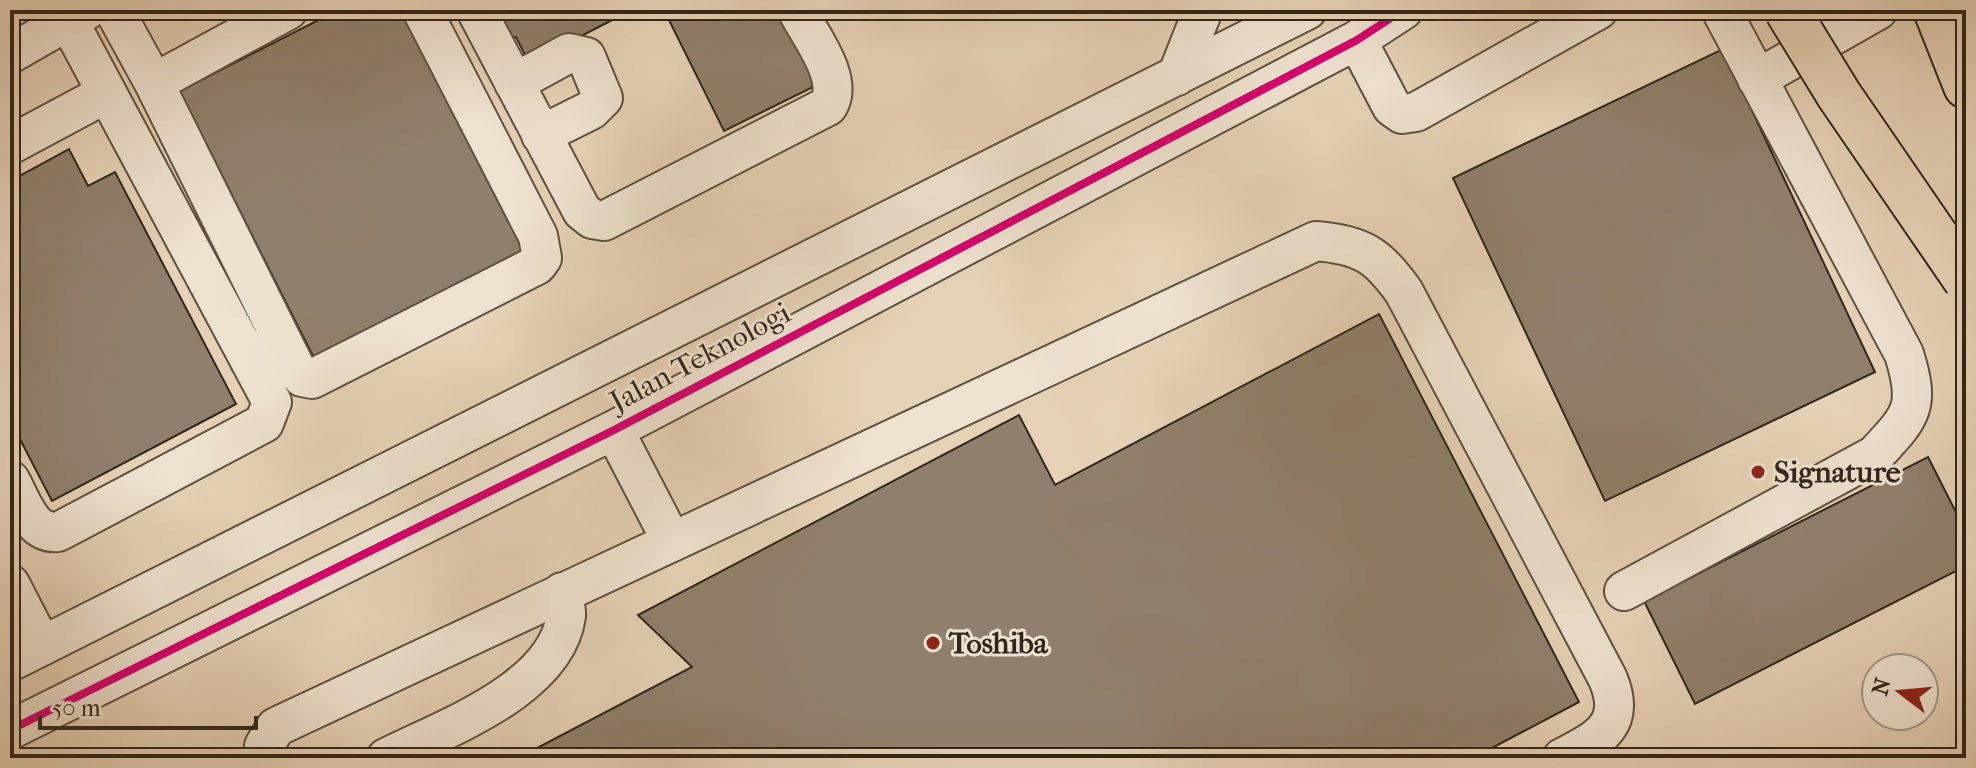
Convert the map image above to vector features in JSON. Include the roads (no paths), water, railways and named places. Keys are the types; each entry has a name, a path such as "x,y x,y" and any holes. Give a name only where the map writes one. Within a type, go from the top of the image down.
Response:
{"highway":[{"path":"1787,10 1839,95 1966,280"},
{"path":"1936,10 1966,86"}],"street":[{"path":"154,83 288,10"},
{"path":"88,12 154,83 296,369 302,377 320,377 537,265 542,258 538,236 422,10"},
{"path":"476,10 582,211 592,219 604,221 828,106 834,97 834,84 797,10"},
{"path":"1177,76 1203,10"},
{"name":"Jalan Teknologi","path":"26,654 991,166 1177,76 1261,21 1307,10"},
{"name":"Jalan Teknologi","path":"10,730 614,430 1357,40 1403,10"},
{"path":"1357,40 1392,107 1402,114 1416,112 1598,10"},
{"path":"1624,591 1875,455 1901,427 1915,388 1904,354 1721,10"},
{"path":"1757,79 1878,10"},
{"path":"10,54 88,12"},
{"path":"10,480 36,526 47,533 58,532 264,423 271,412 272,402 107,93 88,12"},
{"path":"1261,21 1289,73"},
{"path":"514,83 569,53 586,57 603,98 591,110 541,135"},
{"path":"10,145 107,93"},
{"path":"267,758 264,746 276,727 1316,241 1344,243 1384,263 1404,292 1608,679 1616,698 1607,730 1594,742 1562,758"},
{"path":"614,430 671,540"},
{"path":"10,584 26,654"},
{"path":"386,758 506,696 541,668 566,616 562,592"}],"place":[{"name":"Signature","path":"1758,472"},
{"name":"Toshiba","path":"933,643"}]}
